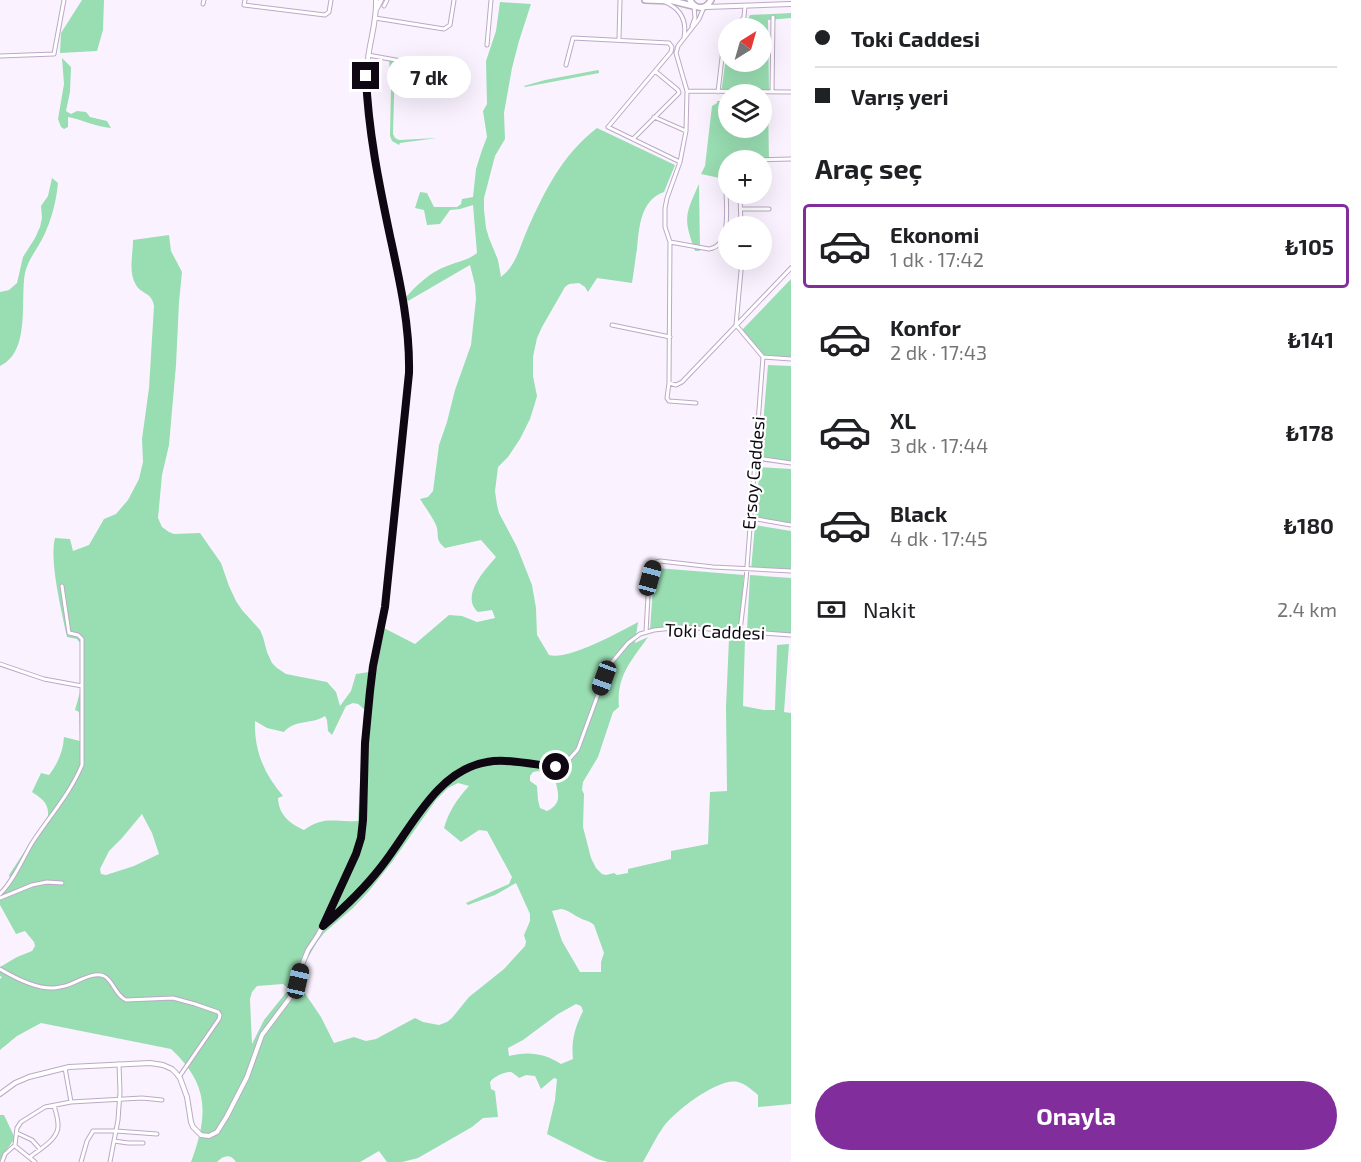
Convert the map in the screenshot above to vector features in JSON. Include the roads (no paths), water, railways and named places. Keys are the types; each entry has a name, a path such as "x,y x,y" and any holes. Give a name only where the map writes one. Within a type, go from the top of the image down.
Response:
{"highway":[{"path":"645,0 693,4 699,8 705,7 711,0"}],"street":[{"path":"0,56 54,54 64,0"},
{"path":"245,0 244,5 325,15 329,12 331,0"},
{"path":"0,1094 15,1083 29,1077 65,1068 150,1063 163,1065 172,1069 179,1077 187,1097 193,1127 201,1135 213,1135 220,1128 247,1077 262,1035 295,991 308,950 323,926 356,854 363,820 365,743 370,691 385,607 409,373 409,339 404,303 385,209 369,111 366,76 376,0"},
{"path":"376,11 381,0"},
{"path":"384,6 387,0"},
{"path":"375,18 444,29 450,25 454,0"},
{"path":"487,45 489,0"},
{"path":"618,39 620,0"},
{"path":"660,1 674,7 682,17 685,29 683,39"},
{"path":"692,28 695,18 693,4"},
{"path":"696,404 668,400 666,397 669,382 670,242 665,226 665,208 680,162 686,131 687,91 676,53 705,7 791,4"},
{"path":"743,18 745,6"},
{"path":"773,17 772,92 791,92"},
{"path":"566,64 573,38 668,42 672,48 677,49"},
{"path":"672,48 608,127 680,162"},
{"path":"368,55 401,61"},
{"path":"633,139 679,92 655,71"},
{"path":"687,91 718,92"},
{"path":"654,117 686,131"},
{"path":"772,160 791,159"},
{"path":"670,242 708,249 718,246 724,236 726,204"},
{"path":"741,204 741,216"},
{"path":"741,209 769,209"},
{"path":"669,382 676,385 681,382 791,268"},
{"path":"741,270 736,325 763,357 791,359"},
{"path":"612,325 670,337"},
{"name":"Ersoy Caddesi","path":"740,631 763,357"},
{"path":"756,458 791,463"},
{"path":"751,518 791,525"},
{"path":"646,632 650,578 654,563 660,561 713,567 791,571"},
{"path":"0,896 33,842 74,784 82,765 82,639 78,635 69,633 62,586"},
{"name":"Toki Caddesi","path":"323,926 365,886 383,865 427,802 454,776 471,766 486,762 502,761 556,767 571,758 578,749 612,662 628,643 640,634 682,627 791,635"},
{"path":"0,664 44,679 83,686"},
{"path":"0,896 32,885 47,882 62,883"},
{"path":"0,969 35,986 51,988 67,986 81,978 103,975 120,997 126,1000 173,998 218,1012 219,1019 179,1077"},
{"path":"110,1162 119,1100 118,1064"},
{"path":"65,1068 71,1102"},
{"path":"2,1162 5,1154 15,1145 17,1128 21,1122 45,1107 98,1100 142,1098 162,1100"},
{"path":"30,1157 58,1132 54,1106"},
{"path":"81,1162 87,1141 93,1131 157,1134"},
{"path":"17,1132 32,1140 40,1149"},
{"path":"114,1141 143,1143"},
{"path":"15,1145 35,1162"}]}
